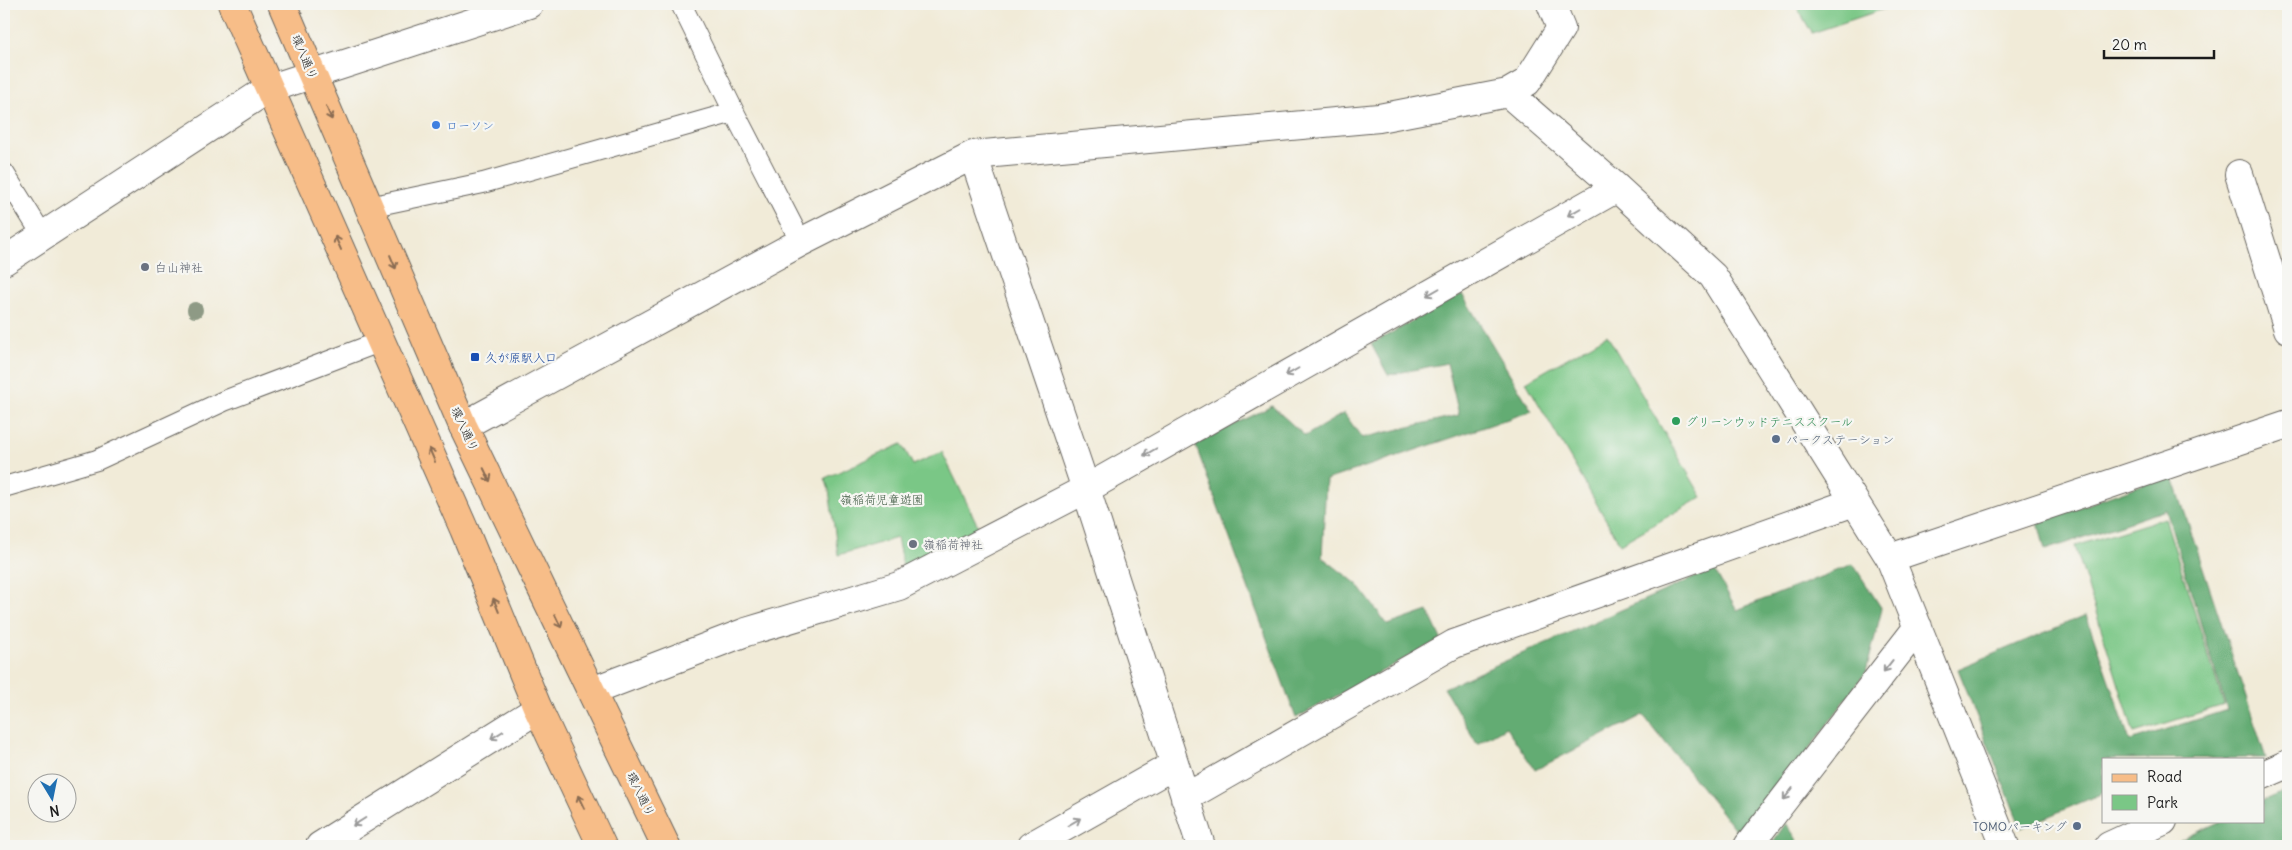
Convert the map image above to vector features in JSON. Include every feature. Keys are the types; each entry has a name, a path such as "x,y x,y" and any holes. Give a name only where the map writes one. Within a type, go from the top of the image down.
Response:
{"main road":[{"path":"232,4 464,529 538,709 602,846"},
{"name":"環八通り","path":"282,4 463,426 666,846"}],"street":[{"path":"4,261 268,89 528,4"},
{"path":"463,426 801,242 973,155 1379,118 1508,93 1526,82 1561,28 1551,4"},
{"path":"1508,93 1617,188 1713,276 1890,558 2005,846"},
{"path":"973,155 1086,489 1201,846"},
{"path":"2239,174 2288,329"},
{"path":"592,691 746,632 899,586 1086,489 1617,188"},
{"path":"1890,558 2288,424"},
{"path":"1184,798 1454,644 1854,502"},
{"path":"1748,846 1918,627"},
{"path":"320,846 538,709"},
{"path":"2264,775 2288,764"},
{"path":"1031,846 1174,765"},
{"path":"2109,846 2161,822"}],"lane":[{"path":"681,4 801,242"},
{"path":"369,207 483,183 734,112"},
{"path":"4,173 43,236"},
{"path":"4,487 97,460 224,401 382,342"}],"green space":[{"path":"1795,4 1899,4 1812,33"},
{"path":"1462,294 1532,411 1326,480 1322,557 1357,584 1388,625 1428,611 1441,639 1296,718 1195,444 1272,406 1305,436 1344,413 1362,438 1459,415 1447,363 1388,375 1371,344"},
{"path":"1607,335 1702,497 1620,544 1526,382"},
{"name":"嶺稲荷児童遊園","path":"902,444 913,465 942,452 980,530 903,567 897,538 838,555 829,490 825,478"},
{"path":"2172,474 2266,758 2102,758 2102,793 2021,828 1958,669 2086,615 2130,741 2227,710 2166,510 2045,550 2038,522"},
{"path":"2165,518 2224,705 2134,733 2075,546"},
{"path":"1853,564 1882,609 1866,672 1743,839 1643,715 1535,770 1506,727 1477,744 1444,688 1714,569 1737,610"},
{"path":"2288,790 2288,846 2168,846 2219,822 2264,822 2264,801"},
{"path":"1786,823 1801,846 1770,846"}],"place":[{"name":"ローソン","path":"436,125"},
{"name":"白山神社","path":"145,267"},
{"name":"久が原駅入口","path":"475,357"},
{"name":"グリーンウッドテニススクール","path":"1676,421"},
{"name":"パークステーション","path":"1776,439"},
{"name":"嶺稲荷神社","path":"913,544"},
{"name":"TOMOパーキング","path":"2077,826"}]}
